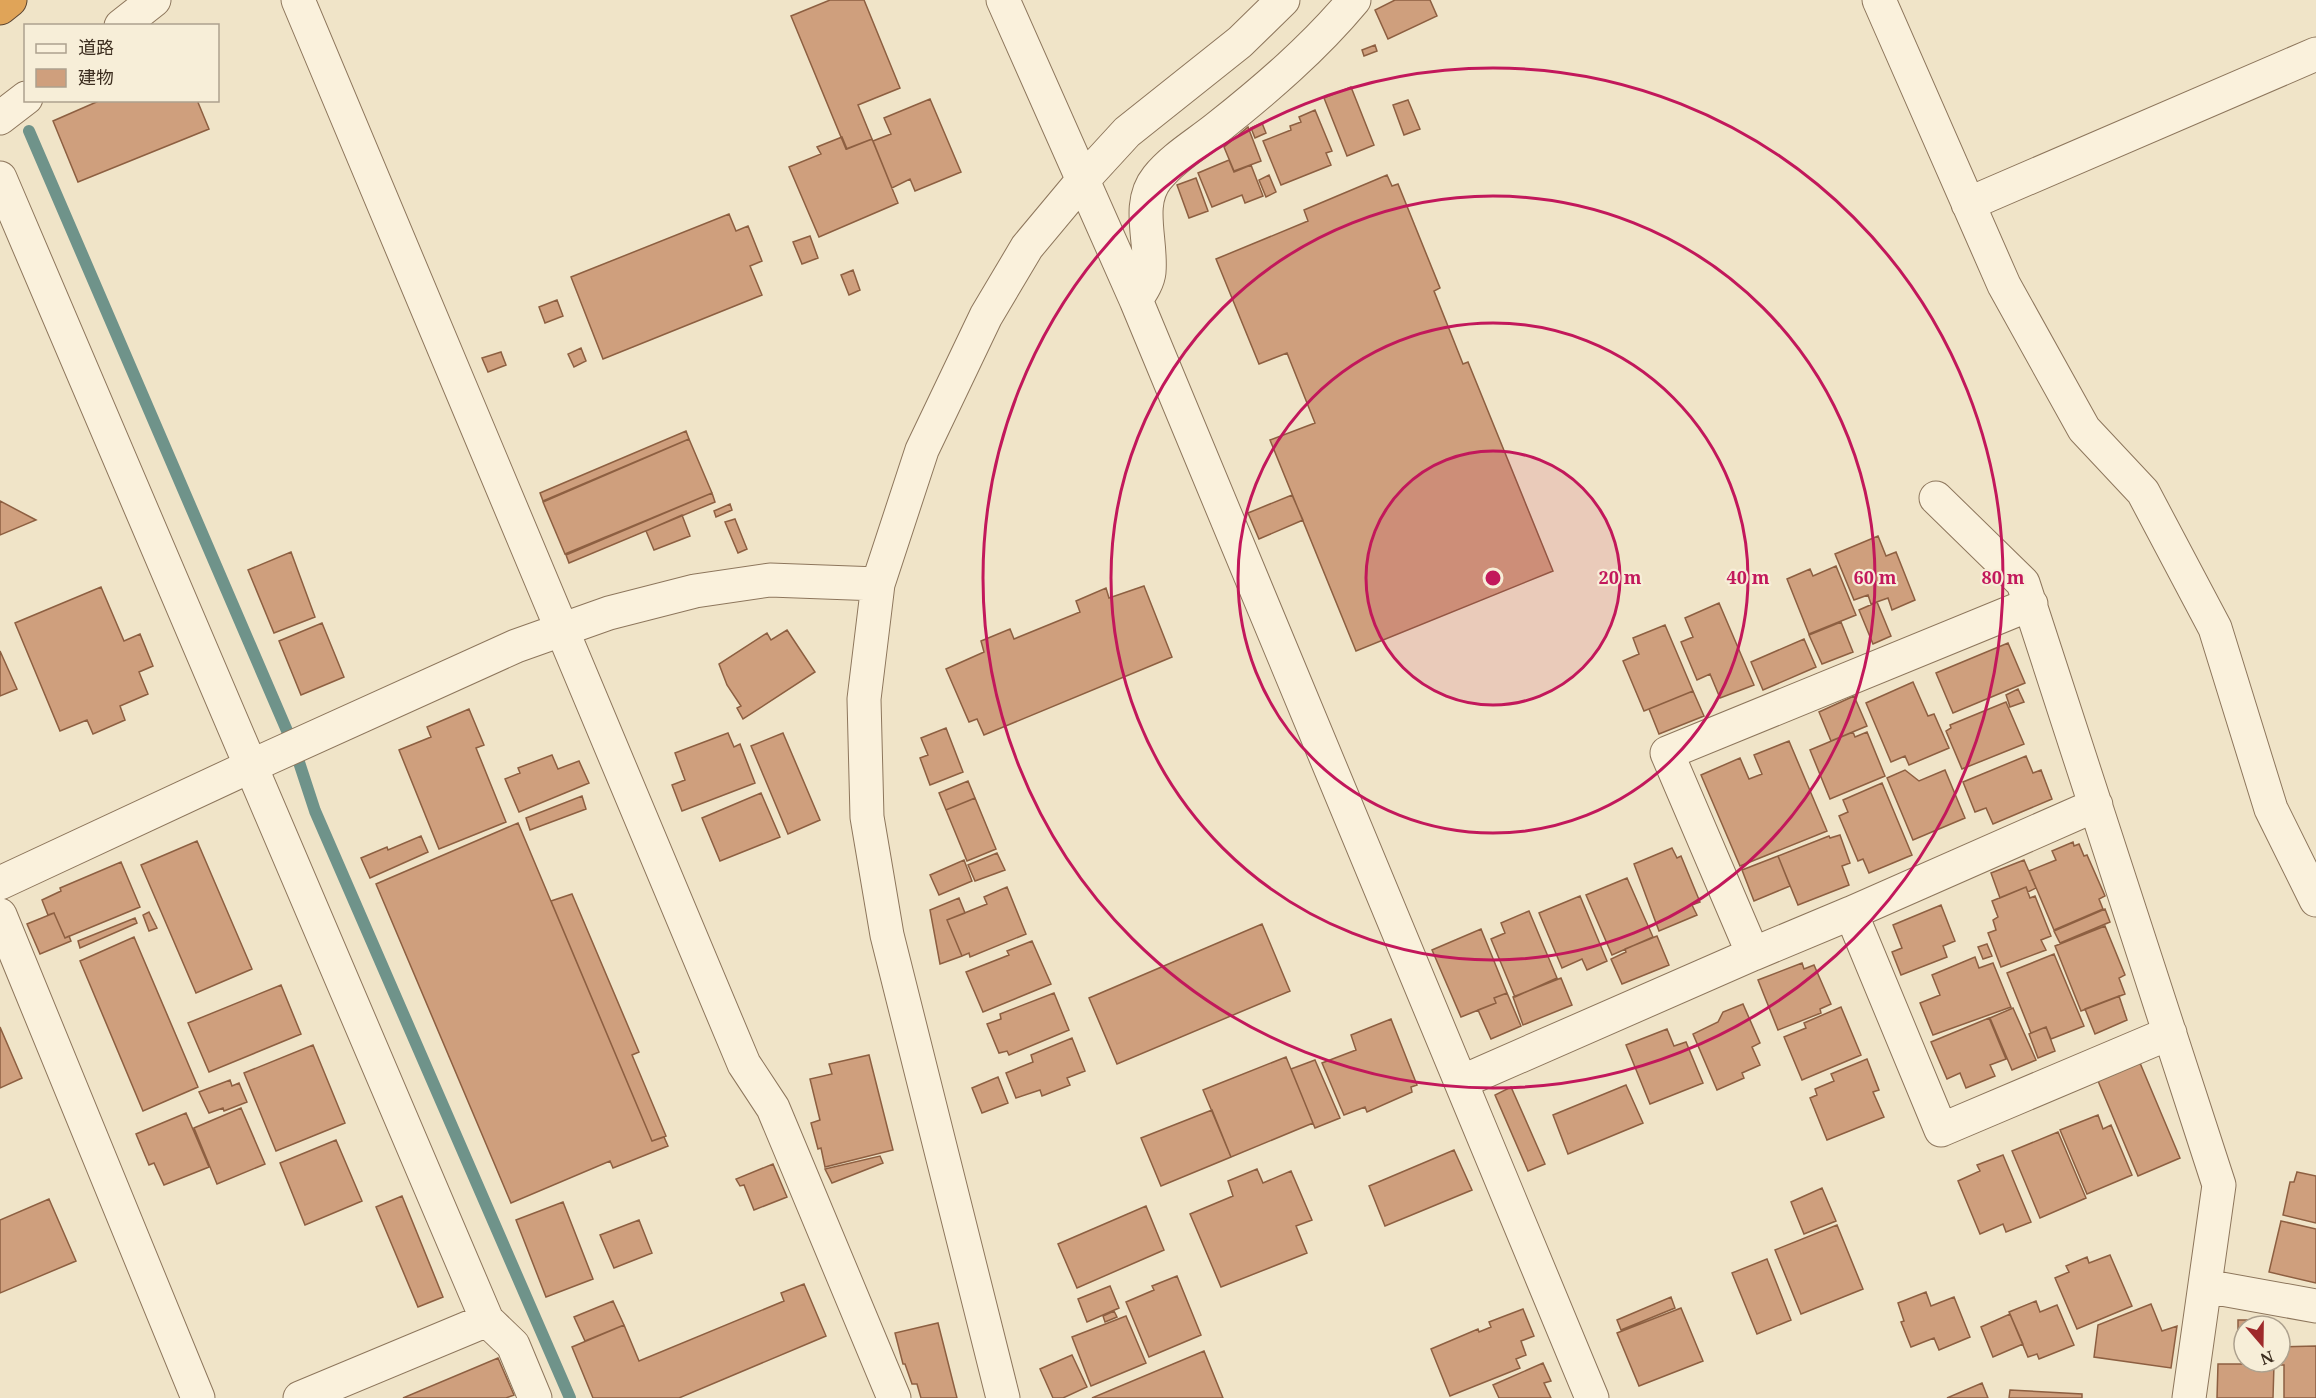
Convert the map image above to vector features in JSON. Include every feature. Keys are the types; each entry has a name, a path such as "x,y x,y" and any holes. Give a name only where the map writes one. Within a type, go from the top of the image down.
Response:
{"highway":[{"path":"0,8 10,0"}],"street":[{"path":"124,24 154,0"},
{"path":"298,0 744,1064 773,1108 894,1398"},
{"path":"1002,0 1136,300 1592,1398"},
{"path":"1003,1398 887,935 867,817 864,699 878,584 922,450 986,316 1027,247 1082,181 1127,132 1240,42 1283,0"},
{"path":"1136,300 1144,288 1149,273 1145,217 1148,198 1155,179 1170,164 1291,67 1354,0"},
{"path":"1879,0 2004,285 2084,429 2143,492 2215,628 2271,809 2316,900"},
{"path":"1968,204 2316,54"},
{"path":"0,118 24,100"},
{"path":"0,178 487,1320 513,1345 536,1398"},
{"path":"1936,498 2024,583 2219,1185 2189,1398"},
{"path":"0,884 251,766 516,646 609,613 695,591 770,580 878,584"},
{"path":"1753,954 1667,753 2031,604"},
{"path":"1461,1082 2096,805"},
{"path":"1851,913 1941,1130 2170,1033"},
{"path":"0,915 198,1398"},
{"path":"2205,1286 2316,1306"},
{"path":"300,1398 487,1320"}],"building":[{"path":"830,0 864,0 900,88 858,105 872,139 846,149 791,16"},
{"path":"1395,0 1430,0 1437,16 1388,39 1375,10"},
{"path":"1375,45 1377,51 1364,56 1362,50"},
{"path":"1351,87 1374,145 1347,156 1324,98"},
{"path":"930,99 961,172 915,191 910,179 892,188 873,141 891,134 884,118"},
{"path":"1408,100 1420,129 1404,135 1393,105"},
{"path":"96,102 198,102 209,129 78,182 53,121"},
{"path":"1315,110 1332,151 1326,153 1331,165 1281,185 1263,141 1291,130 1290,126 1301,122 1299,117"},
{"path":"1262,123 1266,133 1255,138 1251,128"},
{"path":"1248,127 1261,161 1234,171 1224,147"},
{"path":"842,137 847,149 872,139 898,203 819,237 789,167 821,154 817,147"},
{"path":"1229,160 1234,172 1251,165 1263,196 1245,203 1242,195 1212,207 1198,173"},
{"path":"1269,175 1276,192 1266,197 1259,180"},
{"path":"1387,175 1392,186 1398,184 1440,288 1434,291 1463,364 1468,362 1553,571 1356,651 1270,440 1315,423 1287,353 1259,364 1216,259 1308,221 1304,210"},
{"path":"1196,178 1208,211 1189,218 1177,185"},
{"path":"729,214 736,231 748,226 762,261 750,266 762,295 603,359 571,277"},
{"path":"810,236 818,258 802,264 793,242"},
{"path":"853,270 860,290 849,295 841,275"},
{"path":"557,300 563,316 545,323 539,307"},
{"path":"581,348 586,361 574,367 568,354"},
{"path":"501,352 506,365 488,372 482,358"},
{"path":"686,431 689,439 543,501 540,493"},
{"path":"689,439 712,493 565,554 543,502"},
{"path":"712,493 715,502 569,563 566,555"},
{"path":"1292,495 1303,520 1259,539 1248,513"},
{"path":"0,501 36,520 0,535"},
{"path":"730,504 732,510 716,517 714,511"},
{"path":"682,515 690,536 654,550 646,531"},
{"path":"735,519 747,549 738,553 725,522"},
{"path":"1878,536 1886,556 1896,552 1915,600 1892,610 1888,598 1871,604 1868,595 1854,600 1835,554"},
{"path":"291,552 315,617 274,633 248,570"},
{"path":"1836,566 1856,615 1809,634 1787,579 1810,569 1813,576"},
{"path":"1144,586 1172,657 984,735 977,719 969,722 946,669 984,652 981,641 1010,629 1014,639 1080,612 1076,601 1106,588 1109,598"},
{"path":"101,587 124,641 140,634 153,666 139,672 148,694 120,706 125,720 93,734 87,720 60,731 15,623"},
{"path":"1877,602 1891,636 1873,644 1859,610"},
{"path":"1719,603 1754,685 1720,698 1710,674 1697,680 1681,642 1693,637 1685,618"},
{"path":"1841,622 1853,652 1822,664 1809,635"},
{"path":"322,623 344,677 301,695 279,641"},
{"path":"1665,625 1693,691 1644,711 1623,661 1639,654 1633,638"},
{"path":"787,630 815,672 743,719 737,708 741,706 727,685 719,664 767,633 771,640"},
{"path":"1804,639 1816,667 1763,690 1751,662"},
{"path":"2008,643 2025,683 1953,713 1936,673"},
{"path":"0,651 17,689 0,696"},
{"path":"1913,682 1928,716 1934,714 1949,748 1909,765 1905,756 1891,762 1866,703"},
{"path":"2018,689 2024,702 2010,707 2006,695"},
{"path":"1693,691 1704,716 1659,734 1649,709"},
{"path":"1854,696 1867,726 1831,741 1819,712"},
{"path":"2006,702 2024,744 1962,769 1946,731 1951,728 1950,725"},
{"path":"469,709 484,745 476,748 506,822 439,849 399,750 431,737 427,727"},
{"path":"946,728 963,772 930,785 920,758 928,755 921,738"},
{"path":"1853,732 1855,737 1867,732 1885,776 1830,799 1810,750"},
{"path":"728,733 734,747 740,744 755,783 682,811 672,785 685,780 675,753"},
{"path":"783,733 820,820 788,834 751,746"},
{"path":"1789,741 1827,831 1740,866 1701,775 1740,758 1749,779 1762,774 1754,755"},
{"path":"552,755 558,769 579,761 589,783 519,812 505,779 520,773 518,768"},
{"path":"2026,756 2033,773 2041,770 2052,799 1993,824 1986,808 1975,812 1963,782"},
{"path":"1905,770 1919,781 1945,770 1965,818 1913,840 1887,778"},
{"path":"968,781 975,798 946,810 939,793"},
{"path":"1882,783 1912,855 1869,873 1863,859 1858,861 1839,816 1848,812 1843,800"},
{"path":"761,793 780,837 720,861 702,818"},
{"path":"582,796 586,809 530,830 526,818"},
{"path":"975,798 996,849 967,861 946,810"},
{"path":"518,823 652,1141 664,1137 668,1146 613,1168 610,1161 511,1203 376,884"},
{"path":"1840,835 1850,863 1842,866 1849,885 1798,905 1778,856 1829,836 1830,838"},
{"path":"421,836 428,852 370,878 361,858"},
{"path":"197,841 252,969 196,993 141,865"},
{"path":"2073,842 2074,846 2079,844 2084,856 2087,855 2105,896 2099,899 2103,909 2054,930 2029,871 2056,860 2052,851"},
{"path":"1672,848 1677,858 1681,856 1700,902 1692,905 1697,915 1659,931 1634,864"},
{"path":"997,853 1005,870 975,881 968,865"},
{"path":"1778,856 1790,886 1754,901 1742,870"},
{"path":"964,860 972,881 939,895 930,875"},
{"path":"2024,860 2036,888 2028,892 2026,887 2000,898 1991,873"},
{"path":"121,862 140,907 65,938 54,913 48,915 42,900 61,891 60,888"},
{"path":"1627,878 1653,937 1612,955 1586,895"},
{"path":"1007,887 1026,934 970,957 969,953 962,956 947,920 987,904 984,897"},
{"path":"2026,887 2030,898 2035,896 2051,936 2041,940 2046,950 2001,967 1988,933 1996,930 1993,920 1998,917 1992,901"},
{"path":"572,894 639,1052 632,1055 666,1136 652,1141 551,901"},
{"path":"1580,896 1607,961 1587,970 1582,959 1562,968 1539,913"},
{"path":"959,898 965,913 947,920 962,956 940,964 930,910"},
{"path":"1941,905 1955,941 1943,946 1947,957 1901,975 1892,952 1902,948 1893,925"},
{"path":"2105,909 2110,922 2060,943 2054,931"},
{"path":"1529,911 1557,978 1515,997 1491,939 1505,933 1501,923"},
{"path":"149,912 157,928 149,931 143,915"},
{"path":"54,913 65,938 69,936 71,941 40,954 27,924"},
{"path":"135,918 137,923 80,948 78,941"},
{"path":"1262,924 1290,991 1117,1064 1089,998"},
{"path":"2105,926 2125,975 2119,978 2125,994 2081,1011 2055,946"},
{"path":"1481,929 1507,993 1494,998 1496,1003 1461,1017 1432,950"},
{"path":"1657,936 1669,965 1622,984 1611,959 1626,952 1625,949"},
{"path":"134,937 198,1087 143,1111 80,961"},
{"path":"1032,941 1051,984 983,1012 966,972 1009,955 1007,951"},
{"path":"1987,944 1992,956 1983,959 1978,947"},
{"path":"2054,954 2084,1026 2051,1039 2046,1027 2031,1033 2007,973"},
{"path":"1975,957 1979,968 1993,963 2011,1007 1933,1035 1920,1003 1940,995 1932,975"},
{"path":"1802,963 1804,969 1814,965 1831,1004 1820,1009 1821,1013 1778,1030 1758,980"},
{"path":"1561,978 1572,1005 1523,1025 1513,997"},
{"path":"281,985 301,1034 209,1072 188,1023"},
{"path":"1054,993 1069,1030 1009,1055 1007,1051 999,1053 987,1024 1001,1019 1000,1014"},
{"path":"1507,993 1521,1026 1491,1039 1478,1010 1496,1003 1494,998"},
{"path":"2119,996 2127,1020 2095,1034 2085,1009"},
{"path":"1743,1004 1760,1043 1752,1047 1760,1065 1742,1073 1744,1078 1717,1090 1693,1034 1718,1022 1723,1012"},
{"path":"1841,1007 1861,1055 1802,1080 1784,1037 1806,1028 1804,1023"},
{"path":"2013,1008 2036,1060 2012,1070 1990,1018"},
{"path":"1989,1018 2006,1059 1990,1065 1995,1076 1966,1088 1960,1073 1947,1079 1931,1042"},
{"path":"1391,1019 1417,1085 1411,1087 1412,1092 1367,1112 1365,1107 1344,1115 1322,1063 1356,1050 1351,1035"},
{"path":"0,1027 22,1078 0,1088"},
{"path":"2046,1027 2055,1051 2038,1058 2029,1034"},
{"path":"1667,1029 1674,1046 1686,1042 1703,1083 1650,1104 1626,1045"},
{"path":"1072,1038 1085,1071 1067,1078 1070,1085 1042,1096 1040,1090 1016,1098 1006,1073 1033,1062 1031,1055"},
{"path":"313,1045 345,1123 276,1151 244,1073"},
{"path":"869,1055 893,1150 825,1167 821,1148 818,1149 811,1123 820,1120 810,1079 832,1074 829,1064"},
{"path":"1286,1057 1313,1123 1231,1157 1203,1090"},
{"path":"1867,1059 1879,1090 1873,1092 1884,1117 1827,1140 1810,1098 1817,1095 1815,1089 1834,1081 1831,1074"},
{"path":"1315,1060 1340,1118 1315,1128 1291,1069"},
{"path":"2140,1063 2180,1158 2138,1176 2098,1081"},
{"path":"998,1077 1008,1103 982,1113 972,1088"},
{"path":"230,1080 232,1086 239,1083 247,1102 224,1111 223,1108 209,1113 199,1092"},
{"path":"1626,1085 1643,1123 1568,1154 1553,1115"},
{"path":"1511,1087 1545,1164 1528,1171 1495,1095"},
{"path":"241,1108 265,1164 217,1184 194,1128"},
{"path":"1212,1110 1231,1157 1161,1186 1141,1138"},
{"path":"186,1113 209,1167 164,1185 154,1163 149,1165 136,1134"},
{"path":"2098,1115 2103,1129 2111,1125 2132,1175 2087,1194 2060,1130"},
{"path":"2058,1132 2086,1198 2040,1218 2012,1151"},
{"path":"336,1140 362,1201 305,1225 280,1163"},
{"path":"1454,1150 1472,1190 1385,1226 1369,1186"},
{"path":"2003,1155 2031,1222 2006,1232 2003,1224 1980,1234 1958,1181 1980,1171 1977,1165"},
{"path":"880,1156 883,1163 832,1183 825,1169"},
{"path":"773,1164 787,1197 754,1210 744,1185 740,1186 736,1179"},
{"path":"1257,1169 1263,1183 1291,1171 1312,1220 1296,1226 1307,1253 1221,1287 1190,1214 1233,1196 1228,1181"},
{"path":"2297,1172 2316,1176 2316,1223 2283,1215 2290,1182 2294,1182"},
{"path":"1822,1188 1836,1221 1804,1234 1791,1202"},
{"path":"402,1196 443,1297 418,1307 376,1207"},
{"path":"49,1199 76,1261 0,1293 0,1220"},
{"path":"563,1202 593,1279 546,1297 516,1220"},
{"path":"1146,1206 1164,1250 1077,1288 1058,1244"},
{"path":"639,1220 652,1253 614,1268 600,1235"},
{"path":"2281,1221 2316,1229 2316,1283 2269,1272"},
{"path":"1837,1225 1863,1289 1801,1314 1775,1250"},
{"path":"2110,1255 2132,1306 2077,1329 2055,1278 2069,1272 2066,1266 2087,1257 2089,1263"},
{"path":"1767,1259 1791,1320 1757,1334 1732,1273"},
{"path":"1177,1276 1201,1335 1149,1357 1126,1302 1154,1290 1152,1286"},
{"path":"804,1284 826,1336 679,1398 593,1398 572,1347 624,1325 639,1361 784,1301 781,1293"},
{"path":"1110,1286 1119,1308 1087,1322 1078,1299"},
{"path":"1926,1292 1931,1306 1954,1297 1970,1337 1939,1350 1934,1338 1911,1347 1901,1322 1904,1321 1898,1303"},
{"path":"1671,1297 1675,1308 1621,1330 1617,1320"},
{"path":"613,1301 624,1325 585,1341 574,1317"},
{"path":"2036,1301 2040,1312 2057,1305 2074,1345 2039,1359 2037,1354 2028,1357 2009,1312"},
{"path":"2151,1304 2162,1331 2177,1326 2171,1368 2094,1357 2098,1325"},
{"path":"1681,1308 1703,1361 1639,1386 1617,1333"},
{"path":"1523,1309 1534,1336 1521,1341 1526,1355 1516,1359 1520,1368 1450,1396 1431,1349 1478,1329 1479,1332 1491,1327 1489,1322"},
{"path":"1114,1311 1117,1317 1105,1322 1103,1316"},
{"path":"2010,1314 2023,1344 1993,1357 1981,1327"},
{"path":"1126,1316 1146,1363 1091,1386 1072,1337"},
{"path":"938,1323 957,1398 921,1398 917,1384 912,1384 905,1364 903,1364 895,1333"},
{"path":"2316,1346 2316,1398 2284,1398 2284,1374 2292,1374 2292,1347"},
{"path":"1204,1351 1223,1398 1092,1398"},
{"path":"1072,1355 1087,1387 1063,1398 1053,1398 1040,1369"},
{"path":"498,1358 514,1395 506,1398 403,1398"},
{"path":"1543,1363 1551,1381 1544,1383 1551,1398 1499,1398 1493,1385"},
{"path":"2218,1364 2232,1364 2232,1374 2274,1374 2273,1398 2217,1398"},
{"path":"1982,1383 1988,1398 1947,1398"},
{"path":"2010,1390 2082,1394 2082,1398 2009,1398"}],"waterway":[{"path":"29,131 294,747 315,811 570,1398"}]}
